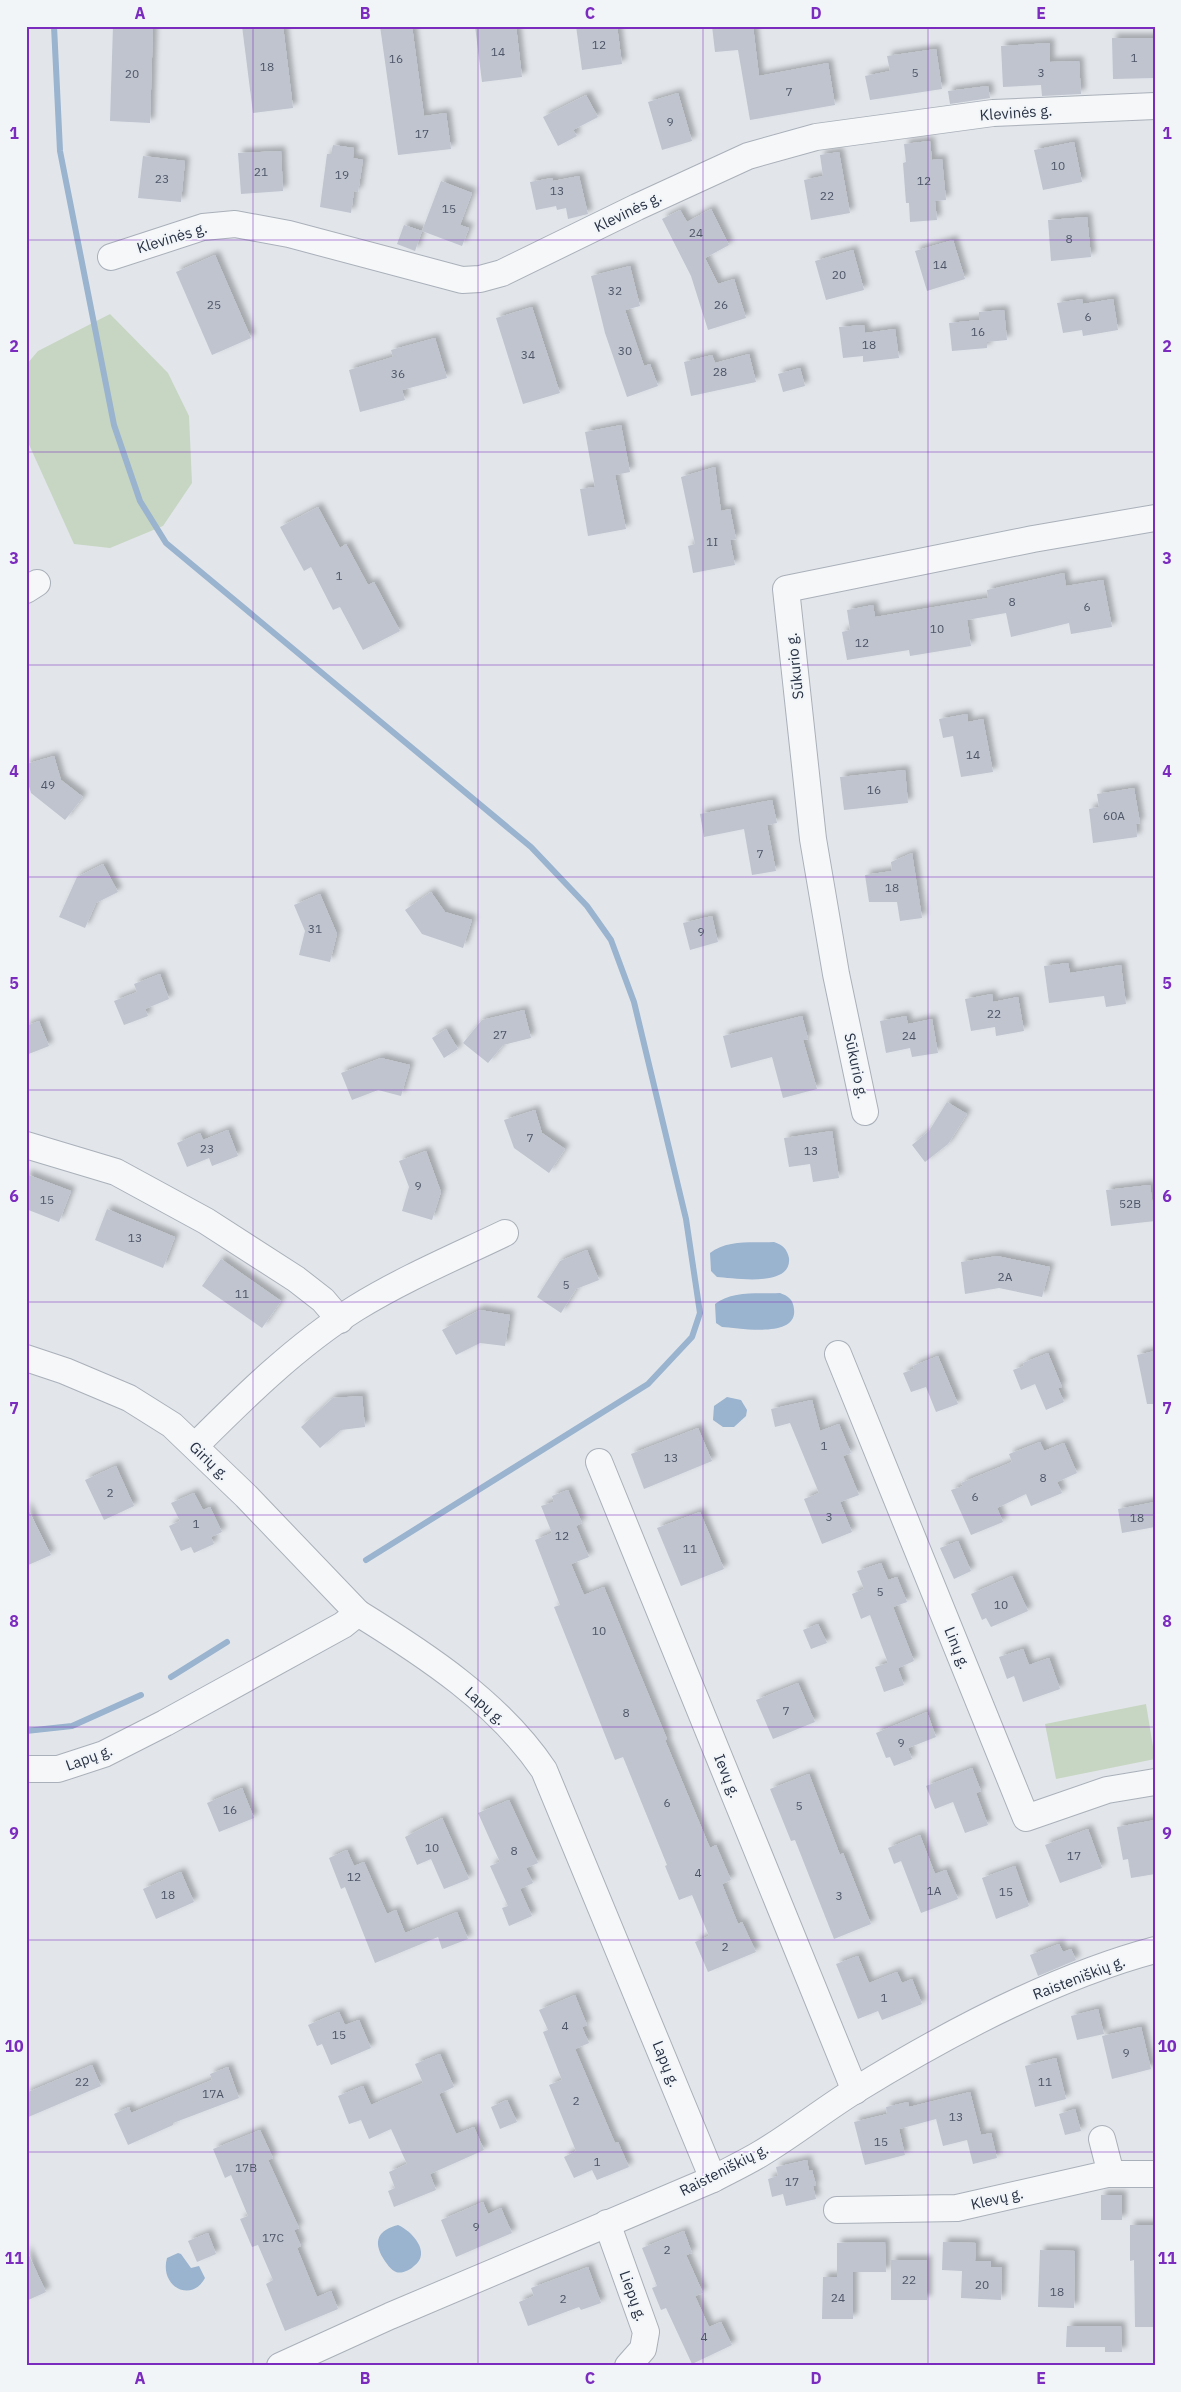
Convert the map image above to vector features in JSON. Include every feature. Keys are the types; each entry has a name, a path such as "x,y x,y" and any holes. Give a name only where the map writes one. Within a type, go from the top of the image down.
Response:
{"street":[{"name":"Klevinės g.","path":"111,258 203,227 235,224 289,234 462,280 480,279 502,273 748,156 816,137 993,113 1155,106"},
{"name":"Sūkurio g.","path":"865,1112 836,974 813,839 786,589 1033,539 1155,518"},
{"path":"26,1145 116,1172 206,1221 296,1279 323,1300 340,1320"},
{"path":"195,1446 227,1414 282,1365 340,1320 397,1284 505,1233"},
{"name":"Linų g.","path":"838,1354 1026,1818 1106,1790 1155,1782"},
{"name":"Girių g.","path":"26,1358 65,1371 129,1398 172,1425 246,1496 358,1613"},
{"name":"Ievų g.","path":"599,1462 855,2090"},
{"name":"Lapų g.","path":"26,1769 58,1769 104,1754 166,1723 342,1625 358,1613 409,1645 473,1694 526,1744 544,1770 713,2179"},
{"name":"Raisteniškių g.","path":"280,2366 390,2316 713,2179 760,2154 855,2090 925,2048 1041,1992 1090,1972 1155,1950"},
{"path":"1102,2138 1111,2174"},
{"name":"Klevų g.","path":"837,2210 957,2208 1111,2174 1155,2174"},
{"name":"Liepų g.","path":"607,2223 646,2332 643,2349 628,2366"}],"green space":[{"path":"110,314 168,373 189,416 192,483 163,526 110,548 74,544 26,438 26,365 38,351"},
{"path":"1146,1704 1155,1759 1056,1779 1045,1724"}],"water":[{"path":"774,1242 784,1248 789,1258 787,1267 781,1274 761,1279 748,1279 717,1277 711,1271 710,1253 717,1249 740,1243"},
{"path":"780,1293 790,1298 793,1303 793,1318 787,1325 766,1330 753,1330 722,1327 716,1323 715,1304 722,1300 746,1294"},
{"path":"727,1397 741,1400 747,1410 746,1416 734,1427 723,1427 713,1420 714,1406"},
{"path":"398,2225 414,2237 421,2249 419,2261 406,2271 401,2272 394,2271 389,2266 378,2246 379,2237 382,2233"},
{"path":"178,2253 181,2254 191,2268 199,2266 205,2278 199,2286 192,2290 178,2288 168,2277 166,2268 167,2258"}],"building":[{"path":"113,26 153,26 150,123 110,121"},
{"path":"242,26 283,26 293,108 253,113"},
{"path":"380,26 412,26 424,116 446,113 451,149 398,155"},
{"path":"475,26 516,26 522,77 482,82"},
{"path":"576,26 617,26 622,64 582,70"},
{"path":"712,26 753,26 759,76 828,63 835,105 750,120 738,50 715,52"},
{"path":"1112,38 1155,38 1155,78 1113,79"},
{"path":"1050,43 1050,62 1079,61 1081,94 1042,96 1041,85 1003,87 1001,46"},
{"path":"936,49 942,89 870,100 865,76 890,71 887,56"},
{"path":"988,86 990,98 950,104 948,91"},
{"path":"678,93 692,141 662,150 648,102"},
{"path":"586,95 598,117 573,130 577,136 558,146 543,117"},
{"path":"930,141 932,160 942,159 946,200 935,201 937,220 910,222 909,203 906,203 903,163 906,162 904,144"},
{"path":"1074,142 1082,182 1043,190 1034,150"},
{"path":"333,145 354,148 353,158 363,160 358,192 354,191 351,213 320,207 327,154 331,154"},
{"path":"281,151 283,191 241,194 238,153"},
{"path":"839,152 850,213 811,220 804,180 823,176 820,155"},
{"path":"143,156 185,161 181,202 138,198"},
{"path":"579,176 588,214 568,219 566,208 557,210 556,206 536,210 530,182 552,178 553,181"},
{"path":"441,181 472,193 460,225 469,228 462,246 422,231"},
{"path":"711,209 729,245 705,258 718,284 734,279 746,318 708,330 691,276 662,219 680,210 687,222"},
{"path":"1087,217 1091,257 1051,261 1048,220"},
{"path":"404,225 422,231 415,251 397,244"},
{"path":"953,240 965,279 927,291 915,251"},
{"path":"853,250 864,290 826,300 815,261"},
{"path":"215,255 251,338 212,355 176,272"},
{"path":"630,266 640,306 625,310 644,366 650,364 658,386 627,397 605,333 591,276"},
{"path":"1082,299 1083,304 1113,299 1118,330 1083,336 1082,330 1063,333 1057,303"},
{"path":"532,307 560,393 523,404 496,318"},
{"path":"1004,310 1007,340 987,342 987,348 952,351 949,323 979,320 979,312"},
{"path":"864,325 865,333 895,329 899,358 863,362 863,356 843,358 839,327"},
{"path":"435,338 447,378 402,390 405,400 360,412 349,370 393,357 391,350"},
{"path":"749,354 756,382 691,396 684,362 712,355 715,363"},
{"path":"800,368 805,386 783,392 778,374"},
{"path":"621,425 630,472 615,475 626,529 588,536 580,489 595,487 585,432"},
{"path":"715,467 721,511 730,509 736,539 730,540 735,565 693,573 688,546 695,544 681,477"},
{"path":"318,507 340,548 346,544 368,585 374,582 400,631 363,650 340,607 333,610 311,567 304,571 280,527"},
{"path":"1064,573 1066,586 1103,580 1112,627 1071,634 1069,623 1011,637 1006,613 967,620 971,646 910,656 909,650 847,660 842,632 850,630 847,610 873,605 875,617 988,598 987,590"},
{"path":"967,714 968,722 983,719 993,772 961,777 953,736 943,738 939,719"},
{"path":"54,756 61,780 83,797 65,820 31,793 26,776 26,764"},
{"path":"905,770 908,803 844,810 840,777"},
{"path":"1134,788 1140,823 1136,824 1137,837 1093,843 1089,809 1099,807 1097,794"},
{"path":"772,800 777,823 767,825 776,871 752,875 744,829 704,837 700,814"},
{"path":"912,853 922,918 900,921 897,902 869,902 865,875 892,871 891,862"},
{"path":"103,864 118,892 96,903 85,928 59,917 77,877"},
{"path":"431,892 445,912 472,920 463,948 422,934 405,910"},
{"path":"320,894 337,934 330,962 299,955 305,931 294,905"},
{"path":"712,916 718,942 690,950 683,923"},
{"path":"1068,963 1070,973 1121,965 1126,1004 1106,1007 1104,996 1049,1003 1044,966"},
{"path":"160,974 169,999 145,1009 148,1016 124,1025 114,1001 137,992 134,984"},
{"path":"992,994 993,1002 1018,997 1024,1031 996,1036 995,1027 971,1031 965,999"},
{"path":"524,1010 531,1038 503,1045 488,1063 463,1043 482,1020"},
{"path":"802,1016 808,1039 803,1040 817,1089 783,1098 772,1057 731,1068 723,1036"},
{"path":"906,1016 908,1024 932,1019 938,1053 912,1057 910,1048 886,1053 880,1021"},
{"path":"39,1021 49,1046 26,1055 26,1026"},
{"path":"446,1029 458,1049 444,1058 432,1038"},
{"path":"381,1058 410,1065 401,1096 378,1090 352,1100 341,1073"},
{"path":"947,1102 967,1114 948,1144 925,1162 912,1145 929,1131"},
{"path":"535,1110 542,1133 565,1149 549,1173 514,1148 504,1120"},
{"path":"228,1130 238,1156 212,1166 209,1158 187,1167 177,1143 200,1133 203,1140"},
{"path":"832,1131 839,1178 813,1182 810,1164 789,1167 784,1138"},
{"path":"426,1151 441,1192 432,1220 402,1211 409,1187 399,1161"},
{"path":"26,1174 71,1191 59,1222 26,1209"},
{"path":"1150,1185 1155,1221 1111,1226 1106,1190"},
{"path":"107,1209 175,1237 163,1268 95,1240"},
{"path":"587,1250 599,1280 576,1289 561,1313 537,1297 560,1261"},
{"path":"997,1256 1050,1267 1042,1297 999,1288 965,1294 961,1262"},
{"path":"221,1259 281,1301 262,1328 202,1286"},
{"path":"480,1310 510,1315 505,1346 480,1343 456,1355 442,1330"},
{"path":"1155,1351 1155,1404 1147,1404 1137,1355"},
{"path":"1048,1353 1062,1387 1058,1388 1064,1402 1046,1410 1035,1384 1021,1390 1013,1370 1024,1366 1023,1363"},
{"path":"938,1356 958,1404 936,1412 926,1387 911,1392 903,1373 914,1369 913,1366"},
{"path":"362,1396 365,1427 341,1430 320,1448 301,1427 333,1398"},
{"path":"812,1400 820,1431 839,1424 851,1453 843,1456 859,1495 840,1502 852,1532 822,1544 804,1499 819,1493 790,1423 775,1427 771,1409"},
{"path":"698,1428 712,1461 644,1489 631,1454"},
{"path":"1040,1442 1044,1451 1064,1443 1077,1473 1057,1482 1062,1493 1031,1506 1026,1494 997,1508 1003,1522 971,1535 951,1490 963,1486 961,1483 1012,1462 1009,1454"},
{"path":"116,1466 134,1506 104,1520 85,1480"},
{"path":"568,1490 582,1523 576,1526 589,1557 571,1564 584,1595 604,1587 710,1848 716,1845 731,1880 722,1884 738,1924 742,1922 756,1952 708,1972 695,1942 709,1936 692,1895 679,1900 665,1866 667,1865 623,1757 615,1760 554,1607 560,1605 535,1540 552,1533 541,1506 554,1502 552,1496"},
{"path":"194,1493 203,1510 210,1507 222,1532 211,1537 214,1544 194,1553 191,1547 181,1551 169,1526 180,1521 171,1503"},
{"path":"1155,1502 1155,1527 1122,1533 1118,1509"},
{"path":"26,1505 51,1555 26,1566"},
{"path":"700,1512 724,1569 681,1586 657,1528"},
{"path":"958,1541 971,1571 954,1579 940,1548"},
{"path":"881,1563 888,1580 897,1577 907,1602 893,1607 914,1661 898,1668 904,1685 884,1692 875,1667 888,1663 870,1615 861,1619 852,1594 864,1589 857,1571"},
{"path":"1012,1576 1028,1611 991,1627 986,1618 982,1620 971,1594"},
{"path":"818,1624 827,1643 811,1649 803,1630"},
{"path":"1023,1649 1029,1665 1049,1658 1060,1689 1023,1702 1014,1676 1007,1679 999,1657"},
{"path":"798,1683 815,1722 773,1739 756,1700"},
{"path":"927,1712 936,1737 908,1748 912,1759 894,1766 890,1757 886,1758 876,1733"},
{"path":"972,1768 981,1791 976,1793 988,1825 965,1833 953,1802 935,1809 926,1786"},
{"path":"809,1774 840,1855 843,1853 871,1924 834,1939 795,1840 791,1841 770,1789"},
{"path":"242,1788 254,1818 219,1832 207,1803"},
{"path":"509,1800 538,1863 526,1868 533,1883 520,1889 532,1916 509,1926 502,1908 508,1906 490,1866 500,1862 478,1813"},
{"path":"442,1818 469,1879 444,1889 431,1859 417,1865 405,1837"},
{"path":"1155,1820 1155,1874 1131,1878 1128,1859 1123,1860 1117,1827"},
{"path":"1088,1829 1102,1868 1060,1883 1045,1845"},
{"path":"920,1835 935,1874 946,1870 958,1899 921,1913 901,1861 894,1864 888,1848"},
{"path":"347,1850 354,1866 364,1862 387,1914 396,1910 405,1933 457,1912 468,1939 442,1949 438,1937 375,1963 345,1887 341,1889 329,1858"},
{"path":"1015,1866 1029,1906 996,1919 982,1878"},
{"path":"181,1872 194,1902 156,1919 143,1889"},
{"path":"1059,1944 1063,1952 1071,1949 1076,1960 1038,1976 1030,1955"},
{"path":"858,1956 869,1983 897,1972 902,1983 912,1979 922,2004 882,2020 878,2011 858,2019 836,1964"},
{"path":"575,1995 587,2025 582,2027 589,2043 575,2049 615,2143 618,2142 629,2167 597,2180 592,2170 574,2178 564,2157 576,2151 549,2085 562,2080 543,2032 548,2030 539,2010"},
{"path":"1098,2009 1104,2034 1077,2040 1071,2016"},
{"path":"339,2012 345,2025 359,2020 371,2048 331,2065 322,2044 317,2046 308,2025"},
{"path":"1141,2027 1151,2069 1112,2079 1102,2036"},
{"path":"440,2054 454,2087 439,2094 456,2134 474,2127 484,2150 430,2174 436,2190 394,2207 388,2191 395,2188 389,2172 407,2164 391,2129 369,2139 361,2120 349,2124 338,2096 363,2086 371,2105 423,2083 415,2064"},
{"path":"1056,2058 1066,2099 1035,2107 1025,2066"},
{"path":"92,2065 101,2086 26,2118 26,2093"},
{"path":"228,2067 239,2098 173,2123 173,2125 128,2145 114,2114 129,2107 131,2113 212,2080 210,2074"},
{"path":"970,2092 981,2135 991,2133 997,2158 973,2164 967,2140 943,2146 936,2119 899,2129 905,2155 865,2165 854,2122 887,2114 886,2107 908,2102 909,2107"},
{"path":"507,2100 517,2122 500,2129 491,2107"},
{"path":"1075,2109 1081,2131 1065,2135 1059,2114"},
{"path":"260,2130 273,2158 268,2160 299,2228 294,2230 301,2246 297,2248 317,2297 331,2291 338,2309 285,2331 266,2284 273,2280 258,2245 252,2247 240,2219 248,2216 231,2175 225,2178 213,2149"},
{"path":"807,2160 809,2171 812,2170 816,2185 813,2186 816,2199 786,2206 783,2194 772,2197 768,2179 778,2176 776,2167"},
{"path":"1101,2195 1122,2195 1122,2220 1101,2220"},
{"path":"483,2202 488,2214 501,2208 512,2233 456,2257 441,2220"},
{"path":"1130,2225 1155,2225 1155,2327 1135,2327 1134,2260 1130,2261"},
{"path":"684,2231 692,2253 686,2255 703,2293 695,2296 709,2327 721,2322 732,2345 692,2364 666,2308 661,2310 652,2288 657,2286 642,2248"},
{"path":"208,2233 216,2254 197,2262 188,2241"},
{"path":"885,2242 886,2272 853,2272 853,2319 822,2319 823,2277 837,2277 837,2243"},
{"path":"943,2242 976,2243 975,2261 991,2261 991,2267 1002,2267 1001,2300 961,2298 962,2271 942,2270"},
{"path":"26,2249 46,2292 26,2301"},
{"path":"1040,2250 1075,2251 1074,2308 1038,2307"},
{"path":"891,2260 927,2260 927,2300 891,2300"},
{"path":"588,2267 601,2303 581,2310 579,2307 528,2326 519,2302 534,2296 531,2288"},
{"path":"1067,2326 1121,2326 1122,2352 1105,2352 1105,2347 1066,2347"}],"waterway":[{"path":"54,26 60,151 114,425 140,501 166,543 531,847 587,906 611,940 634,1002 686,1219 700,1313 692,1337 648,1384 366,1560"},
{"path":"171,1677 227,1642"},
{"path":"26,1731 72,1726 141,1695"}]}
